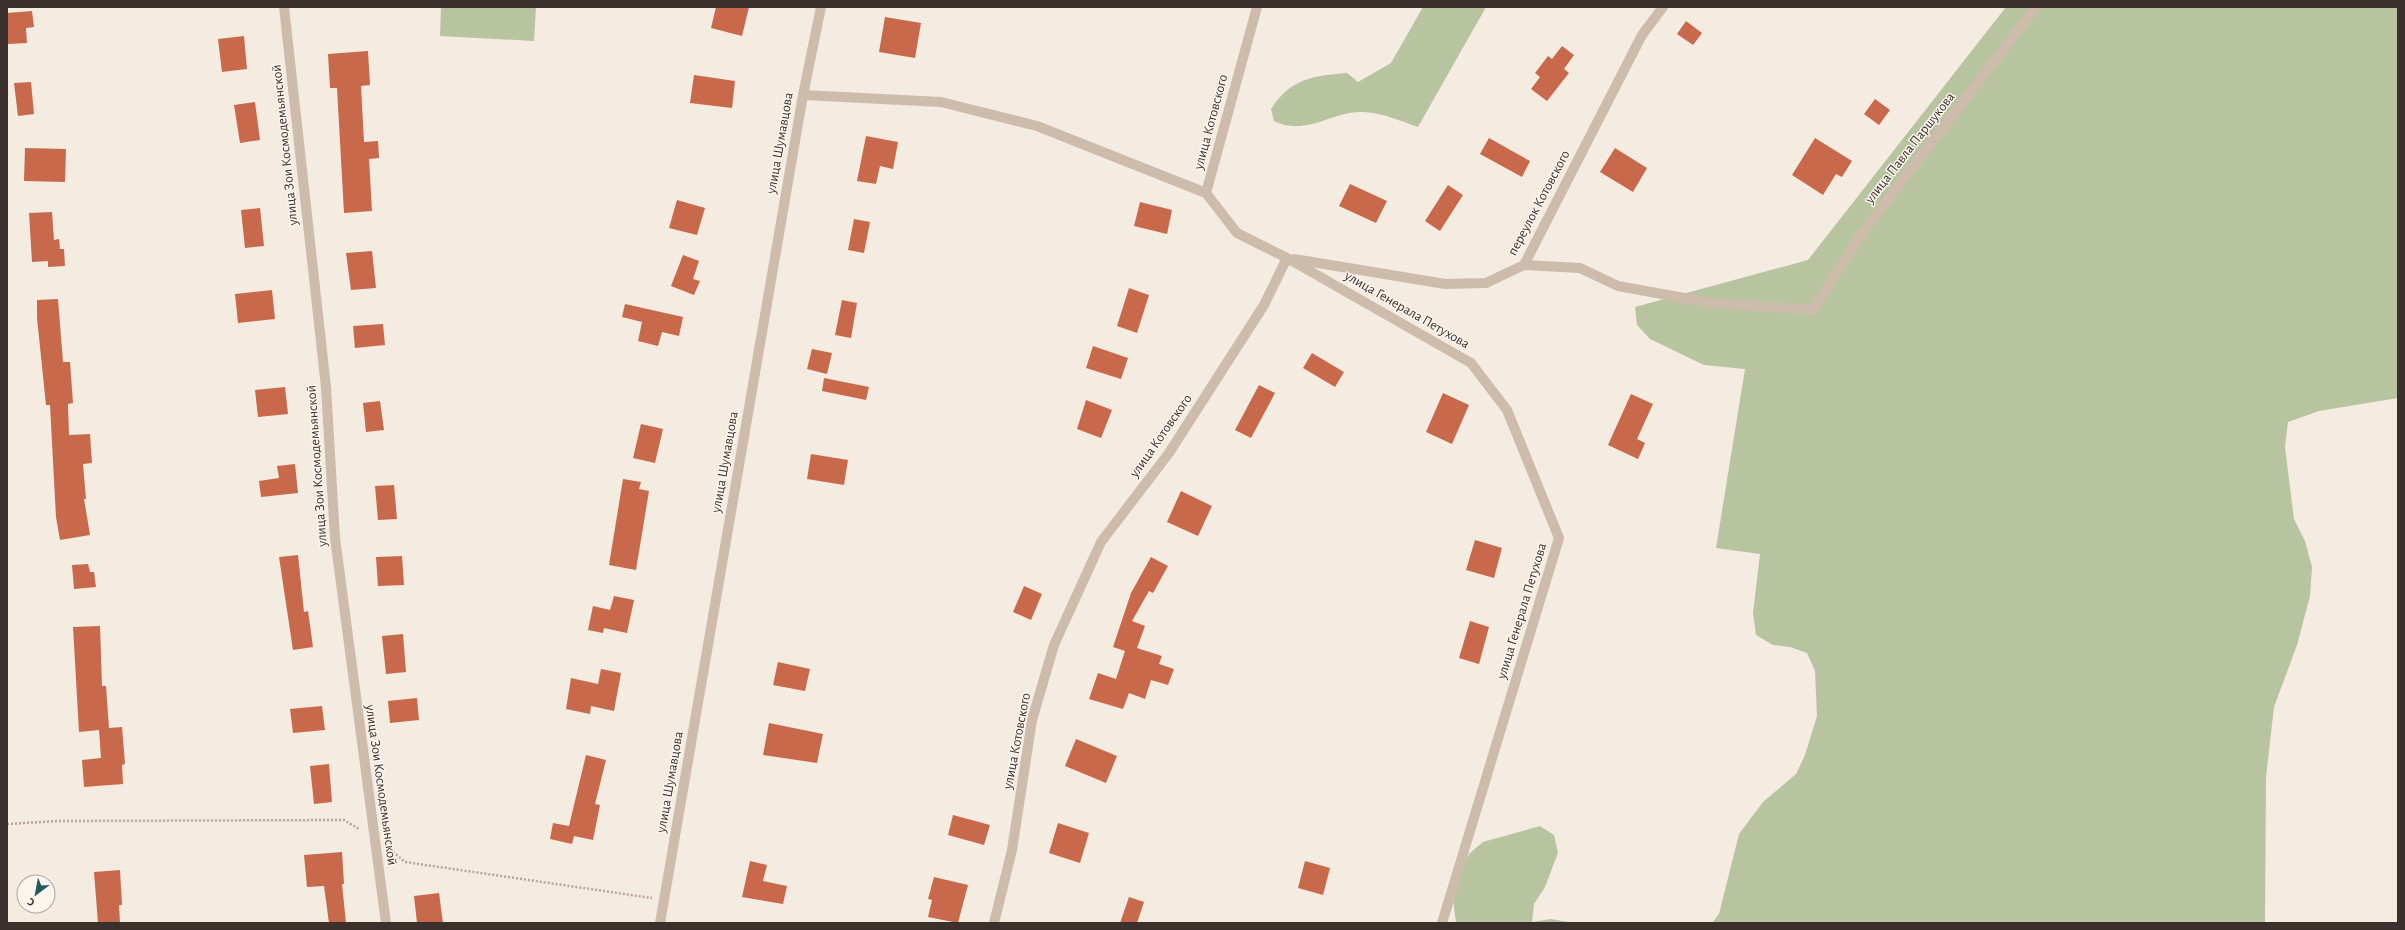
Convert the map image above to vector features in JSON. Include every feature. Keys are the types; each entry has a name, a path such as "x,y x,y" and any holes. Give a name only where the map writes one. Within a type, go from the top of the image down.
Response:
{"street":[{"name":"улица Зои Космодемьянской","path":"284,7 326,387 335,538 386,923"},
{"name":"улица Шумавцова","path":"660,923 803,95 821,7"},
{"name":"улица Котовского","path":"1206,193 1257,7"},
{"name":"переулок Котовского","path":"1287,258 1445,284 1486,283 1524,265 1642,35 1663,7"},
{"name":"улица Павла Паршукова","path":"1524,265 1580,268 1618,286 1712,303 1813,310 1862,233 2036,7"},
{"path":"803,95 941,102 1037,126 1206,193 1237,233 1287,258"},
{"name":"улица Котовского","path":"994,923 1012,850 1032,720 1054,645 1101,542 1169,452 1264,305 1287,258"},
{"name":"улица Генерала Петухова","path":"1287,258 1471,362 1507,410 1559,538 1442,923"}],"path":[{"path":"7,824 67,821 344,820 374,836 405,862 647,896 664,901"}],"green space":[{"path":"441,7 536,7 534,41 440,36"},
{"path":"1423,7 1486,7 1418,127 1385,116 1364,112 1353,112 1308,125 1286,125 1274,121 1271,109 1287,91 1304,80 1347,73 1358,82 1391,63"},
{"path":"2006,7 2398,7 2398,398 2319,411 2288,422 2285,447 2294,519 2305,541 2312,567 2310,596 2297,645 2274,707 2266,777 2265,923 1712,923 1719,914 1739,834 1763,802 1796,774 1805,755 1817,716 1815,671 1807,653 1790,647 1773,645 1756,635 1753,613 1760,554 1716,548 1745,369 1704,365 1650,339 1637,325 1635,307 1808,260"},
{"path":"1540,826 1554,835 1558,853 1545,887 1534,904 1532,922 1551,919 1574,923 1456,923 1452,891 1458,872 1470,853 1483,842"}],"building":[{"path":"716,7 749,7 742,36 711,28"},
{"path":"32,11 34,27 26,28 27,43 8,44 7,13"},
{"path":"885,17 921,23 915,58 879,52"},
{"path":"1686,21 1702,33 1693,45 1677,34"},
{"path":"244,36 247,69 222,72 218,39"},
{"path":"1562,46 1574,55 1564,69 1569,73 1547,101 1531,89 1540,77 1535,73 1548,56 1552,59"},
{"path":"368,51 370,85 361,86 364,142 378,141 379,158 369,159 372,211 344,213 337,88 330,88 328,54"},
{"path":"694,75 735,81 732,108 690,103"},
{"path":"31,82 34,114 18,116 14,83"},
{"path":"1875,99 1890,110 1879,125 1864,114"},
{"path":"255,102 260,140 240,143 234,105"},
{"path":"866,136 898,142 893,169 880,166 876,184 857,181"},
{"path":"1489,138 1530,161 1522,177 1480,154"},
{"path":"1815,138 1852,161 1842,177 1836,174 1823,195 1792,175"},
{"path":"25,148 66,149 65,182 24,181"},
{"path":"1615,148 1647,168 1633,192 1600,172"},
{"path":"1350,184 1387,201 1376,223 1339,206"},
{"path":"1448,185 1463,195 1440,231 1425,221"},
{"path":"677,200 705,208 697,235 669,228"},
{"path":"1140,202 1172,210 1167,234 1134,226"},
{"path":"260,208 264,246 245,248 241,210"},
{"path":"52,212 54,240 59,239 60,249 64,249 65,266 48,267 48,261 32,262 29,213"},
{"path":"854,219 870,222 864,253 848,250"},
{"path":"372,251 376,288 351,290 346,253"},
{"path":"683,255 699,261 693,279 700,281 694,295 671,286"},
{"path":"1129,288 1149,295 1137,333 1117,326"},
{"path":"272,290 275,319 238,323 235,294"},
{"path":"58,299 63,362 70,362 73,403 68,404 69,435 90,434 92,463 83,464 86,499 84,499 90,535 60,540 56,517 50,405 46,405 37,318 37,300"},
{"path":"842,300 857,303 851,338 835,335"},
{"path":"625,304 683,317 679,336 662,332 658,346 638,341 642,322 622,317"},
{"path":"383,324 385,345 355,348 353,326"},
{"path":"1093,346 1128,358 1121,379 1086,368"},
{"path":"812,349 832,353 827,374 807,369"},
{"path":"1312,353 1344,372 1335,387 1303,368"},
{"path":"824,378 869,387 866,400 822,391"},
{"path":"1259,385 1275,393 1251,438 1235,430"},
{"path":"285,387 288,414 258,417 255,390"},
{"path":"1443,393 1469,405 1452,444 1426,432"},
{"path":"1631,394 1653,404 1637,439 1645,443 1638,459 1608,445"},
{"path":"1086,400 1112,410 1101,438 1077,429"},
{"path":"380,401 384,430 366,432 363,403"},
{"path":"641,424 663,429 655,463 633,458"},
{"path":"811,454 848,460 844,485 807,479"},
{"path":"295,464 298,493 261,497 259,481 279,478 277,466"},
{"path":"623,479 641,482 639,489 649,491 636,570 609,565"},
{"path":"394,485 397,519 378,520 375,486"},
{"path":"1181,491 1212,506 1198,536 1167,522"},
{"path":"1475,540 1502,548 1494,578 1466,570"},
{"path":"298,555 304,612 308,611 313,647 293,650 279,557"},
{"path":"402,556 404,585 378,586 376,557"},
{"path":"1151,557 1168,566 1153,593 1149,591 1132,621 1145,626 1137,648 1162,656 1159,664 1174,669 1168,685 1151,680 1145,699 1129,693 1123,709 1089,699 1098,673 1116,679 1125,651 1113,647 1131,593"},
{"path":"88,564 90,572 94,572 96,587 74,589 72,565"},
{"path":"1024,586 1042,594 1031,620 1013,612"},
{"path":"614,596 634,600 627,633 604,628 603,633 588,630 593,606 610,610"},
{"path":"1470,621 1489,627 1479,664 1459,658"},
{"path":"100,626 102,686 106,686 109,728 122,727 125,764 122,765 123,784 84,787 82,760 101,758 99,730 79,732 73,627"},
{"path":"403,634 406,672 386,674 382,636"},
{"path":"778,662 810,669 805,691 773,685"},
{"path":"601,669 621,673 614,711 591,706 590,714 566,709 571,678 598,684"},
{"path":"417,698 419,720 390,723 388,701"},
{"path":"322,706 325,730 293,733 290,709"},
{"path":"769,723 823,734 817,763 763,755"},
{"path":"1076,739 1117,756 1106,783 1065,766"},
{"path":"586,755 606,760 595,804 600,805 593,840 574,836 572,844 550,839 553,823 569,826"},
{"path":"329,764 332,802 314,804 310,766"},
{"path":"953,815 990,825 984,845 948,835"},
{"path":"1058,823 1089,833 1080,863 1049,853"},
{"path":"342,852 344,884 342,884 346,923 329,923 324,886 307,887 304,855"},
{"path":"750,861 767,865 763,881 787,886 783,904 742,897"},
{"path":"1305,861 1330,868 1323,895 1298,888"},
{"path":"120,870 122,905 119,905 120,923 98,923 94,872"},
{"path":"934,877 968,885 958,923 928,917 932,900 928,899"},
{"path":"439,893 443,923 417,923 414,896"},
{"path":"1129,897 1144,902 1137,923 1120,923"}]}
